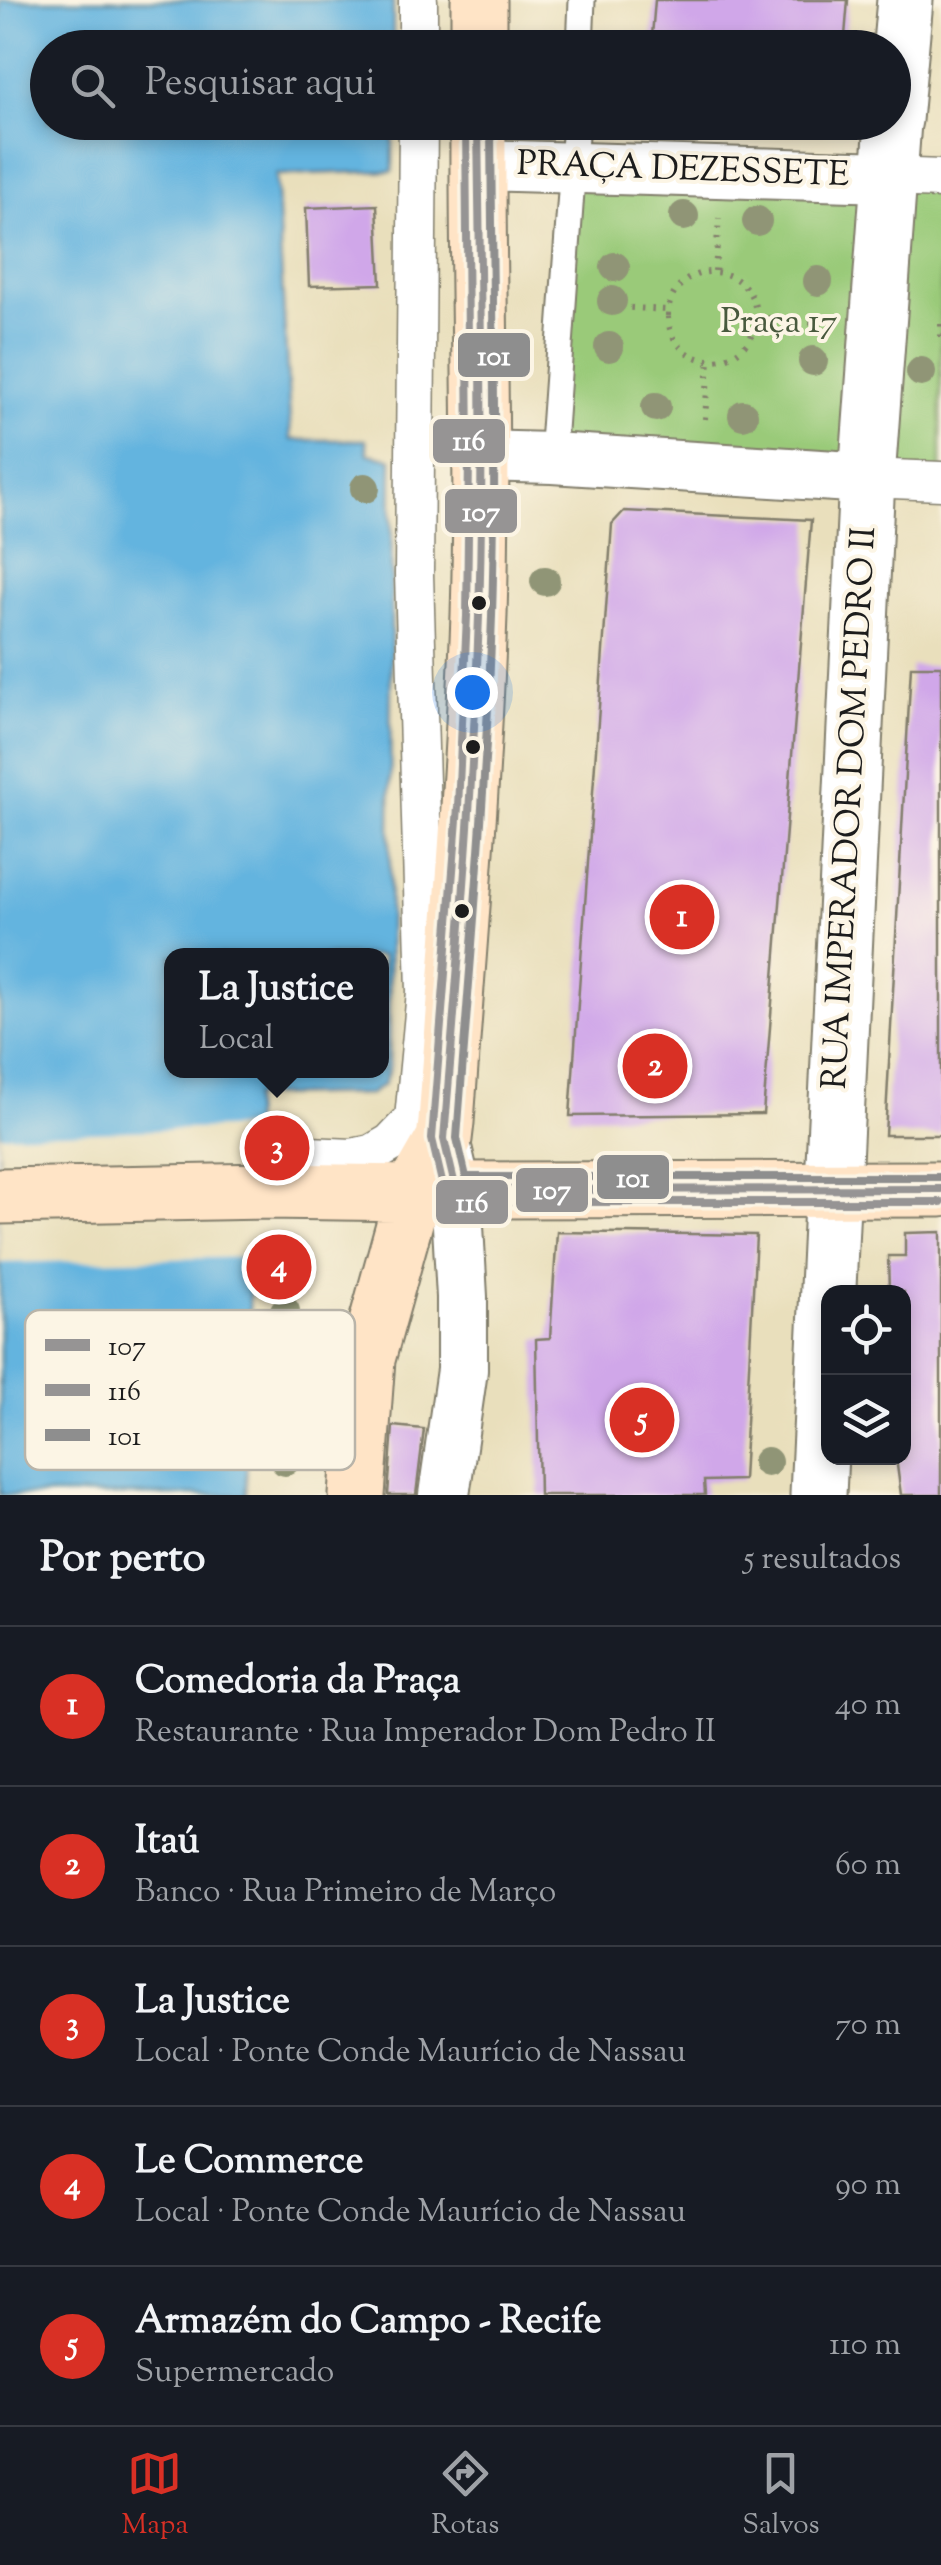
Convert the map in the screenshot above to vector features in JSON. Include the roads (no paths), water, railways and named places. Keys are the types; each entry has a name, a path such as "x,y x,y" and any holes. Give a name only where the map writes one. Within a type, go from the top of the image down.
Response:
{"main road":[{"path":"479,0 479,30"},
{"path":"357,1495 366,1359 438,1174 470,808 479,616 482,456 478,144"},
{"path":"0,1196 267,1191 438,1174 832,1190 941,1189"}],"street":[{"path":"418,0 418,30"},
{"name":"RUA IMPERADOR DOM PEDRO II","path":"902,30 905,0"},
{"path":"267,1191 266,1154 352,1158 372,1154 390,1143 414,1119 426,992 414,574 418,140"},
{"name":"RUA IMPERADOR DOM PEDRO II","path":"818,1495 867,478 878,327 914,178 900,140"},
{"name":"PRAÇA DEZESSETE","path":"478,144 574,145 914,178"},
{"path":"482,456 941,481"},
{"path":"438,1174 462,1297 462,1370 444,1495"}],"lane":[{"path":"581,30 582,0"},
{"path":"552,458 574,145"}],"water":[{"path":"0,0 393,0 393,30 30,30 30,140 393,140 393,171 276,175 291,440 366,440 368,454 392,459 389,1068 389,948 164,948 164,1078 386,1078 384,1084 370,1094 253,1096 249,1310 25,1310 25,1470 246,1470 246,1495 0,1495"}],"place":[{"name":"Comedoria da Praça","path":"682,917"},
{"name":"Itaú","path":"655,1066"},
{"name":"La Justice","path":"277,1148"},
{"name":"Le Commerce","path":"279,1267"},
{"name":"Armazém do Campo - Recife","path":"642,1420"}],"park label":[{"name":"Praça 17","path":"779,323"}]}
